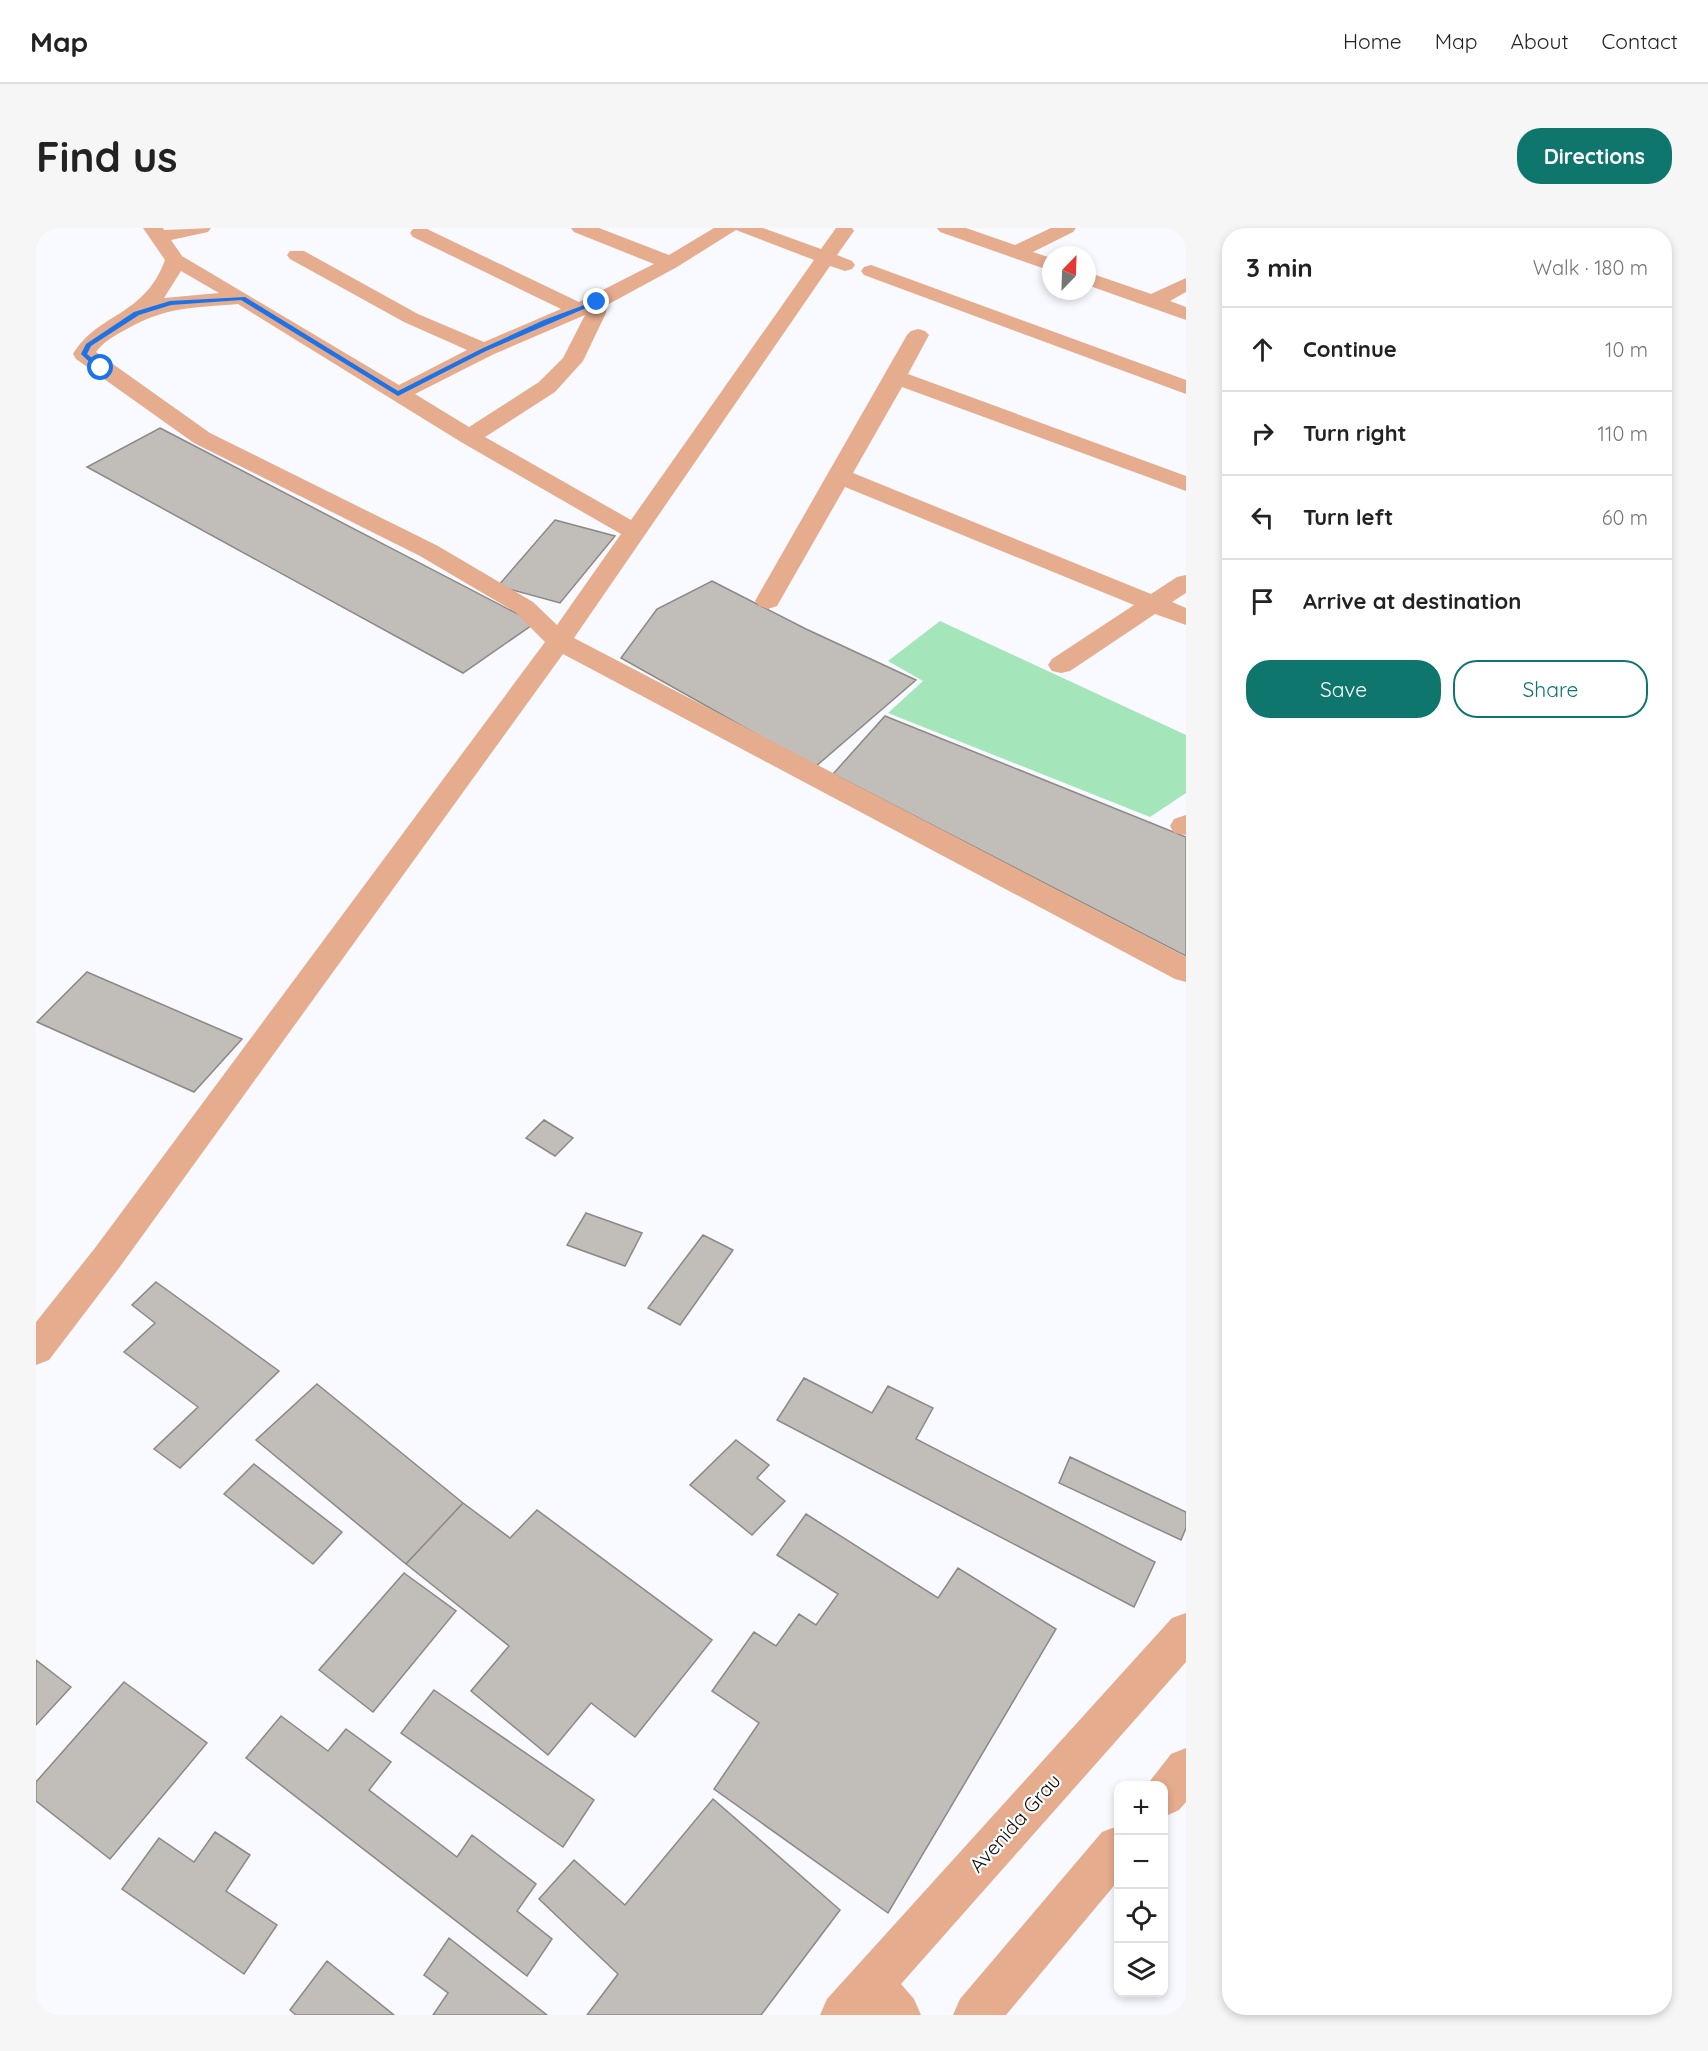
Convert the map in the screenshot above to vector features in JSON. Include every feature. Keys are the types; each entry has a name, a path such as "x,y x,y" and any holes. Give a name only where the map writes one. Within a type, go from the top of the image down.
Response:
{"street":[{"path":"201,228 156,232 175,260 242,298 469,437 634,532"},
{"path":"581,228 670,263"},
{"path":"398,394 484,350 588,306 670,263 728,228"},
{"path":"745,228 825,259 865,270 1186,387"},
{"path":"947,228 1042,263"},
{"path":"1016,253 1066,228"},
{"path":"36,1349 107,1258 559,641 844,231"},
{"path":"420,233 588,306 596,313 572,361 547,387 507,415 469,437"},
{"path":"297,255 411,318 484,350"},
{"path":"175,260 158,293 137,314 88,345 84,354 202,438 429,551 483,582 524,607 559,641 1186,971"},
{"path":"1096,281 1186,314"},
{"path":"1152,302 1186,284"},
{"path":"137,314 170,303 242,298"},
{"path":"768,601 918,335"},
{"path":"896,377 1186,484"},
{"path":"839,476 1186,617"},
{"path":"1061,666 1152,602 1186,582"},
{"name":"Avenida Grau","path":"870,2005 1186,1632"},
{"path":"1168,1790 1186,1769"},
{"path":"976,2015 1114,1854"}],"green space":[{"path":"940,621 1186,735 1186,793 1150,817 888,713 923,681 888,661"}],"building":[{"path":"160,428 535,623 463,673 87,467"},
{"path":"555,520 615,536 560,603 498,586"},
{"path":"712,581 806,629 916,680 815,767 621,658 657,609"},
{"path":"885,716 1186,837 1186,956 833,774"},
{"path":"87,972 242,1039 194,1092 37,1022"},
{"path":"544,1120 573,1138 555,1156 526,1138"},
{"path":"586,1213 642,1233 625,1266 567,1245"},
{"path":"703,1235 733,1250 680,1325 648,1308"},
{"path":"156,1282 279,1371 180,1468 154,1449 198,1407 124,1352 155,1323 132,1305"},
{"path":"804,1378 872,1413 888,1386 933,1408 916,1439 1155,1562 1134,1607 777,1420"},
{"path":"317,1384 463,1503 406,1564 256,1440"},
{"path":"736,1440 769,1465 757,1478 785,1501 752,1535 690,1485"},
{"path":"1070,1457 1186,1512 1186,1528 1181,1540 1059,1483"},
{"path":"254,1464 342,1532 313,1564 224,1494"},
{"path":"463,1503 510,1538 537,1510 712,1640 635,1737 591,1703 548,1755 471,1691 509,1646 406,1564"},
{"path":"806,1514 938,1598 958,1568 1056,1629 888,1913 714,1789 759,1723 712,1691 754,1632 776,1646 799,1614 816,1625 838,1594 777,1555"},
{"path":"404,1573 456,1611 373,1712 319,1670"},
{"path":"36,1660 71,1687 36,1725"},
{"path":"124,1682 207,1743 110,1859 36,1801 36,1782"},
{"path":"434,1690 594,1800 563,1847 401,1733"},
{"path":"281,1716 328,1751 346,1729 391,1762 369,1790 457,1857 472,1835 536,1884 517,1911 552,1939 527,1976 246,1758"},
{"path":"713,1799 840,1910 761,2015 587,2015 618,1974 539,1899 574,1860 625,1905"},
{"path":"215,1832 250,1855 226,1891 277,1925 244,1974 122,1889 159,1838 194,1862"},
{"path":"449,1938 547,2015 433,2015 448,1993 424,1975"},
{"path":"327,1961 394,2015 296,2015 290,2010"}],"route":[{"path":"101,368 84,354 88,345 137,314 170,303 242,298 398,394 484,350 597,302"}]}
